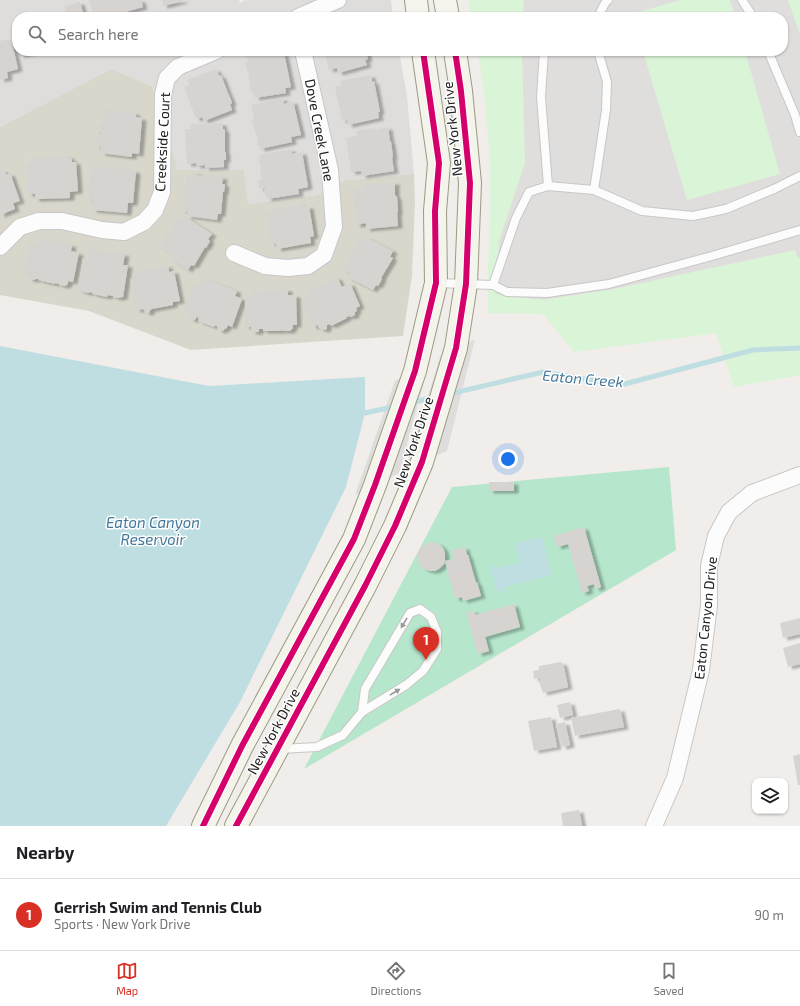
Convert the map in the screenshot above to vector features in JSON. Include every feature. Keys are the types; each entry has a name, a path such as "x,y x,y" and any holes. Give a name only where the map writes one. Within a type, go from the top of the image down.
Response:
{"main road":[{"path":"416,0 417,12"},
{"path":"445,0 447,12"},
{"name":"New York Drive","path":"203,826 242,746 354,539 375,485 415,371 436,283 435,211 439,163 424,56"},
{"name":"New York Drive","path":"236,826 365,586 394,526 422,462 456,348 466,284 470,182 461,91 455,56"}],"street":[{"path":"310,12 338,0"},
{"name":"Creekside Court","path":"0,247 20,227 39,221 62,221 102,230 124,232 144,222 155,210 162,192 163,94 167,78 178,67 204,56"},
{"name":"Dove Creek Lane","path":"234,253 265,266 288,268 308,266 324,255 334,227 330,170 305,56"},
{"name":"Eaton Canyon Drive","path":"654,826 675,778 701,670 709,605 709,566 716,536 729,512 752,494 800,475"}],"lane":[{"path":"600,12 604,4 608,0"},
{"path":"742,0 750,12"},
{"path":"544,56 541,96 548,186"},
{"path":"594,190 606,110 607,82 599,56"},
{"path":"770,56 795,114 800,132"},
{"path":"493,285 516,218 530,192 548,186 594,190 642,211 693,216 726,209 774,189 800,176"},
{"path":"436,283 493,285 507,292 548,293 609,284 800,230"},
{"path":"277,749 317,747 343,735 362,712 406,685 423,671 437,649 437,632 431,617 420,609 410,613 365,689 362,712"}],"shaded area":[{"path":"0,0 239,0 240,3 245,0 391,0 392,12 12,12 12,56 400,56 407,96 414,174 346,180 317,195 248,205 244,170 178,170 152,86 111,69 0,127"},
{"path":"524,0 680,0 639,12 523,12"},
{"path":"730,0 788,0 800,34 800,258 798,258 795,250 614,289 543,300 495,294 499,241 525,163 522,56 644,56 687,200 780,174 746,56 788,56 788,12 734,12"},
{"path":"111,69 152,86 178,170 244,170 248,204 317,195 346,180 414,174 415,201 412,276 403,336 191,350 89,311 0,295 0,127"}],"green space":[{"path":"468,0 800,0 800,375 734,387 716,333 574,352 543,314 488,313 490,161 484,92 479,56 788,56 788,12 470,12"},
{"path":"669,467 676,550 304,769 452,487"}],"water":[{"name":"Eaton Canyon Reservoir","path":"0,346 209,386 365,377 365,413 346,487 240,702 166,826 0,826"},
{"path":"542,537 552,575 504,587 505,591 498,593 490,567 497,565 499,568 520,562 515,544"}],"pier":[{"path":"475,339 447,451 406,469 440,357"},
{"path":"429,364 399,473 355,495 395,381"}],"building":[{"path":"89,0 141,0 143,7 126,12 93,12"},
{"path":"162,0 183,0 183,1 163,6"},
{"path":"80,2 83,12 63,12 66,11 64,6"},
{"path":"11,39 12,56 15,56 18,69 7,72 8,78 0,80 0,41"},
{"path":"246,56 285,56 291,87 285,88 286,93 255,98 254,92 251,93 248,70 247,71 245,63 248,62"},
{"path":"326,56 367,56 368,59 365,60 367,65 338,73 337,68 329,70"},
{"path":"216,69 219,76 221,75 229,95 232,103 230,104 232,110 204,121 202,117 196,119 184,87 189,85 187,80"},
{"path":"371,75 372,82 374,81 380,112 378,112 379,118 348,125 347,120 342,121 335,87 341,86 340,81"},
{"path":"283,98 284,104 293,101 301,135 291,137 292,142 260,149 257,140 259,139 256,135 252,120 254,118 251,105"},
{"path":"105,110 136,113 136,117 142,118 139,154 132,153 132,157 101,153 101,147 96,147 97,135 101,135 101,132 96,131 97,124 102,125 102,117 105,118"},
{"path":"222,123 223,129 225,130 226,152 224,167 205,168 205,165 196,166 196,163 187,164 185,129 191,129 191,124"},
{"path":"388,127 394,171 362,176 361,171 351,172 346,138 357,136 356,131 373,128 374,130"},
{"path":"291,149 292,154 302,152 308,187 298,189 299,194 267,199 264,190 265,188 259,189 258,180 262,179 259,155"},
{"path":"69,156 70,159 72,158 72,162 76,162 78,191 70,192 70,198 35,199 35,194 28,194 26,164 30,164 30,161 33,158"},
{"path":"91,167 106,167 136,171 133,203 128,203 127,213 92,210 93,199 88,199"},
{"path":"0,170 5,171 6,175 10,173 20,201 13,203 15,209 0,215"},
{"path":"193,172 197,173 197,175 205,177 206,175 223,177 222,184 225,184 221,214 218,214 217,220 187,216 188,212 182,211 187,176 192,177"},
{"path":"395,182 398,226 366,229 366,223 356,225 353,190 363,190 363,185"},
{"path":"302,204 302,207 309,206 314,236 310,237 311,243 277,249 276,243 271,244 266,213 273,212 272,209"},
{"path":"179,217 184,220 186,217 212,234 208,239 210,241 194,266 191,265 188,270 171,259 173,255 160,246"},
{"path":"366,237 393,251 390,257 393,258 378,286 376,285 373,290 347,277 350,273 343,270 359,238 364,241"},
{"path":"38,238 72,245 71,251 79,253 73,282 68,281 68,284 65,286 38,280 39,279 29,279 27,273 23,272 29,243 36,245"},
{"path":"90,249 125,254 123,265 128,265 123,297 118,298 108,295 107,297 78,290 83,258 88,259"},
{"path":"168,265 169,272 174,271 180,301 173,302 173,305 152,309 148,313 146,313 143,309 136,310 130,279 135,279 133,273"},
{"path":"337,277 342,287 350,283 360,306 356,308 357,311 355,312 355,315 346,317 347,318 331,326 330,324 327,325 327,329 323,330 319,328 318,325 313,327 302,300 308,297 306,291"},
{"path":"205,278 237,291 235,296 242,299 232,327 228,325 224,330 218,330 217,326 215,325 214,327 198,321 199,318 196,317 196,319 190,319 189,314 187,314 188,311 184,309 193,286 194,287 196,282 202,284"},
{"path":"288,289 288,295 296,295 297,325 293,325 293,328 290,331 263,331 263,329 259,329 259,332 253,332 251,327 245,327 245,297 253,297 253,291"},
{"path":"489,482 514,482 514,491 489,491"},
{"path":"584,527 601,587 595,589 594,584 587,586 589,591 582,593 568,544 557,547 554,536"},
{"path":"433,542 439,544 443,548 445,553 445,561 440,568 435,571 430,571 424,569 420,565 417,555 423,545"},
{"path":"465,547 481,596 463,601 462,597 455,599 445,561 454,559 452,550"},
{"path":"514,604 520,627 485,637 489,651 478,654 466,613 474,610 475,615"},
{"path":"800,618 800,634 783,638 780,623"},
{"path":"800,643 800,664 788,667 783,648"},
{"path":"561,662 562,664 563,663 568,687 543,693 539,681 540,678 534,679 533,671 538,670 539,666"},
{"path":"570,702 573,715 560,718 557,705"},
{"path":"620,709 624,727 575,736 571,718"},
{"path":"551,717 557,747 534,751 528,721"},
{"path":"565,722 570,745 562,747 556,724"},
{"path":"800,754 800,785 798,785 793,756"},
{"path":"579,810 582,826 563,826 561,813"}],"waterway":[{"name":"Eaton Creek","path":"449,394 543,372 621,385 753,350 800,348"},
{"name":"Eaton Creek","path":"410,403 435,397"},
{"name":"Eaton Creek","path":"365,413 397,406"}],"cycle path":[{"path":"203,826 242,746 354,539 375,485 415,371 436,283 435,211 439,163 424,56"},
{"path":"236,826 365,586 395,526 422,462 456,348 466,284 470,183 461,91 456,56"}],"place":[{"name":"Gerrish Swim and Tennis Club","path":"426,660"}]}
